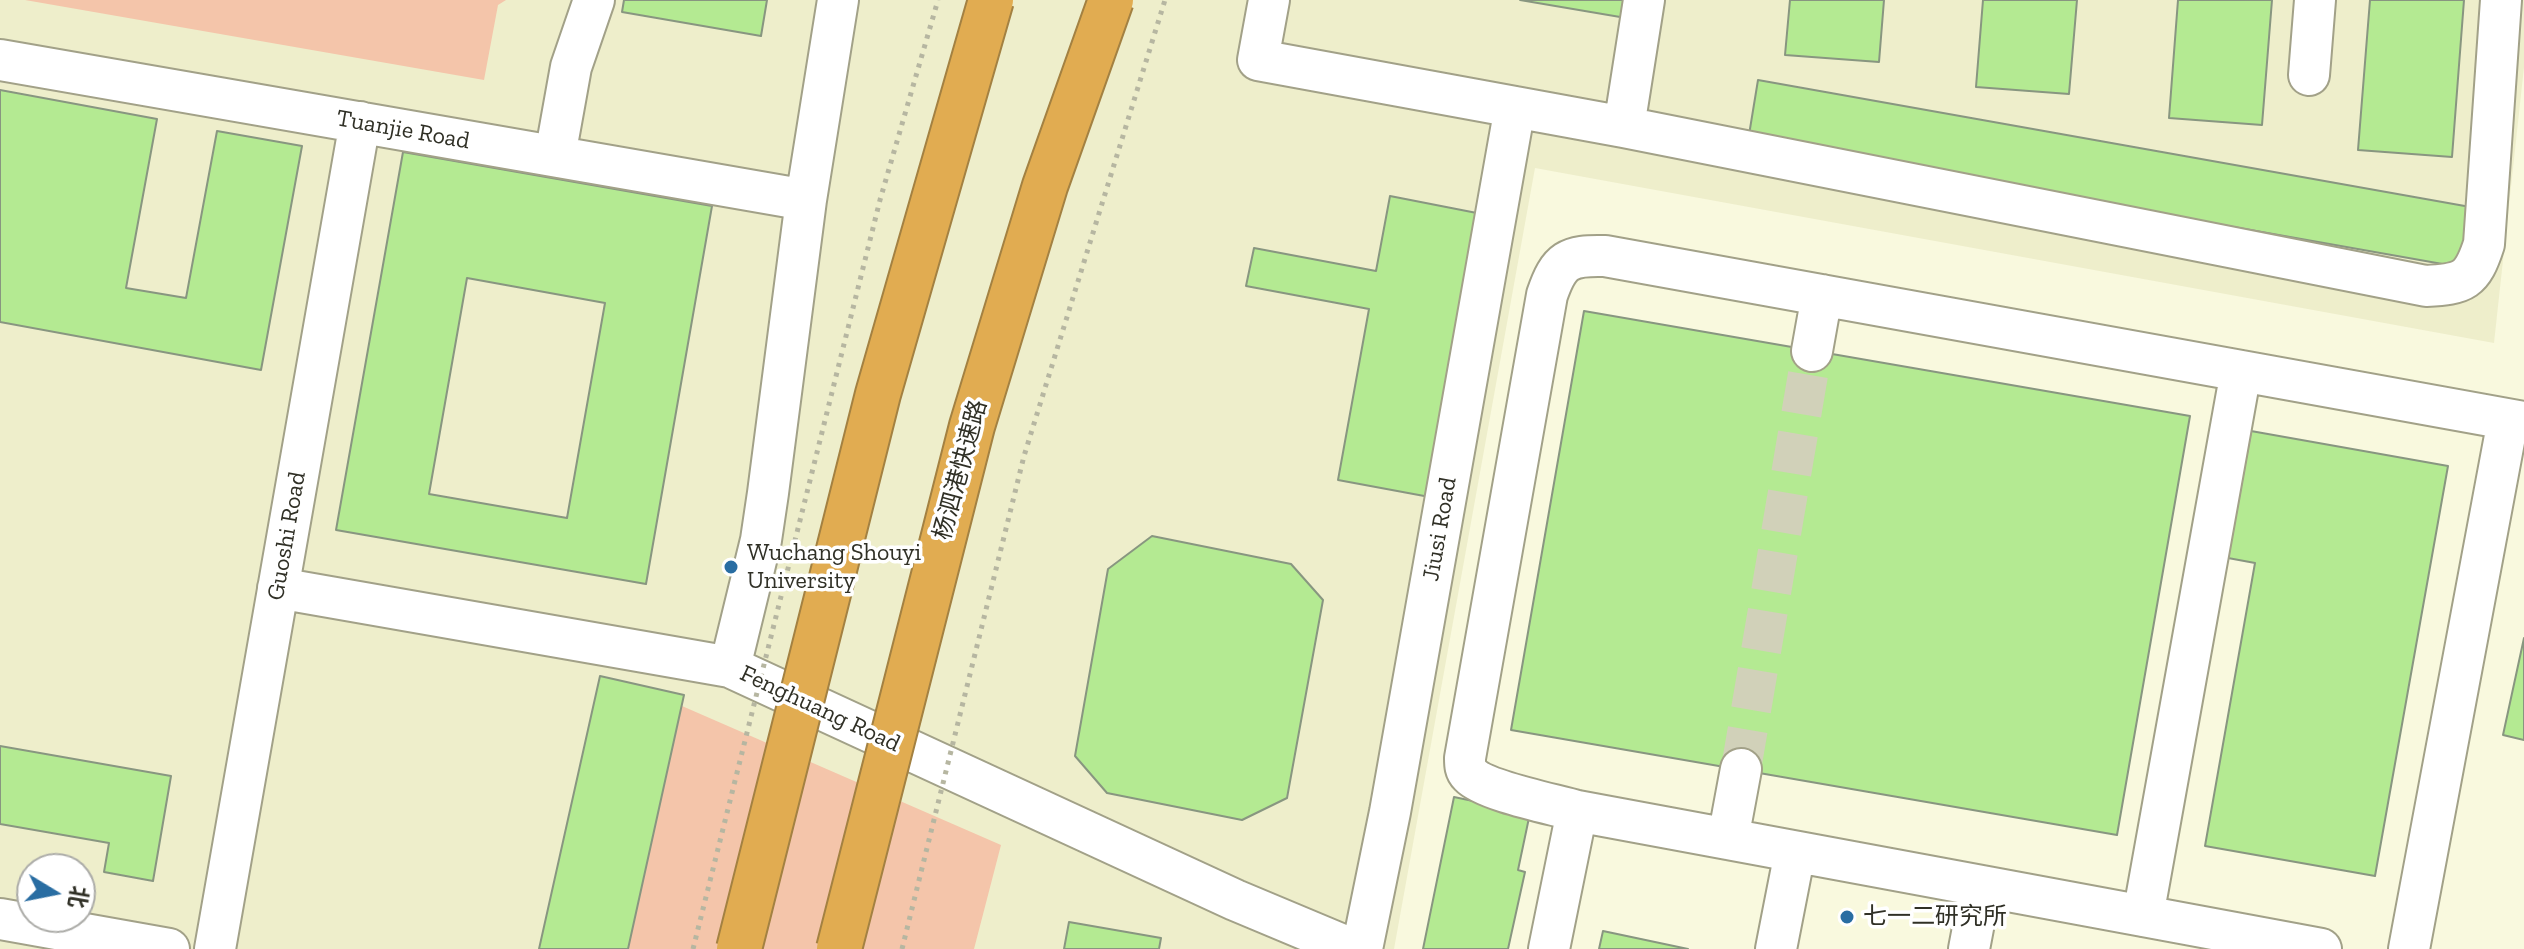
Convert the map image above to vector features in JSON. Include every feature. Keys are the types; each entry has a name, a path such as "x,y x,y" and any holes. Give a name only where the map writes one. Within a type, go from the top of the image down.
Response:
{"highway":[{"path":"739,949 878,394 991,0"},
{"name":"杨泗港快速路","path":"839,949 972,426 1045,186 1111,0"}],"street":[{"path":"555,156 571,67 594,0"},
{"name":"Fenghuang Road","path":"838,0 806,200 767,505 730,667 1235,900 1352,949"},
{"path":"1269,0 1258,60 1624,127 2426,286 2468,279 2477,267 2484,244 2501,0"},
{"path":"1624,127 1644,0"},
{"path":"2309,75 2315,0"},
{"name":"Tuanjie Road","path":"0,60 806,200"},
{"name":"Jiusi Road","path":"1362,949 1390,812 1515,107"},
{"name":"Guoshi Road","path":"215,949 360,122"},
{"path":"2321,949 2182,936 2143,916 1577,811 1485,785 1470,776 1465,768 1542,326 1554,275 1565,262 1580,255 1605,256 2516,421 2409,949"},
{"path":"1812,351 1822,295"},
{"path":"2143,916 2241,371"},
{"path":"278,588 730,667"},
{"path":"1728,839 1741,769"},
{"path":"1549,949 1577,811"},
{"path":"1776,949 1795,852"},
{"path":"1969,949 1981,886"},
{"path":"0,919 169,949"}],"path":[{"path":"902,949 1024,456 1165,0"}],"shaded area":[{"name":"Wuchang Shouyi University","path":"0,0 2524,0 2524,67 2494,343 1535,168 1394,949 0,949"},
{"path":"25,0 506,0 498,5 484,80"},
{"path":"682,706 1001,845 974,949 628,949"}],"building":[{"path":"624,0 767,0 761,36 622,12"},
{"path":"1520,0 1629,0 1626,18"},
{"path":"1790,0 1884,0 1879,62 1785,55"},
{"path":"1983,0 2077,0 2069,94 1976,87"},
{"path":"2178,0 2272,0 2262,125 2169,118"},
{"path":"2370,0 2464,0 2452,157 2358,150"},
{"path":"1758,80 2476,208 2465,268 1748,141"},
{"path":"0,90 157,119 126,288 186,298 217,131 302,146 261,370 0,322"},
{"path":"403,152 712,206 646,584 336,530","holes":["467,278 605,303 567,518 429,494"]},
{"path":"1390,196 1487,215 1435,498 1338,480 1369,309 1246,286 1254,248 1376,271"},
{"path":"1584,311 2190,416 2117,835 1511,730"},
{"path":"2251,431 2448,466 2375,876 2205,846 2255,563 2228,558"},
{"path":"1152,536 1291,564 1323,600 1287,798 1242,820 1107,793 1075,756 1108,569"},
{"path":"2524,638 2524,740 2503,735"},
{"path":"600,676 684,695 628,949 539,949"},
{"path":"0,746 171,776 153,881 104,872 109,843 0,824"},
{"path":"1454,797 1530,813 1518,870 1525,872 1508,949 1423,949"},
{"path":"1069,922 1161,938 1159,949 1064,949"},
{"path":"1603,931 1688,949 1599,949"}],"tunnel":[{"path":"1741,769 1812,351"}],"place":[{"name":"Wuchang Shouyi University","path":"731,567"},
{"name":"七一二研究所","path":"1847,917"}]}
